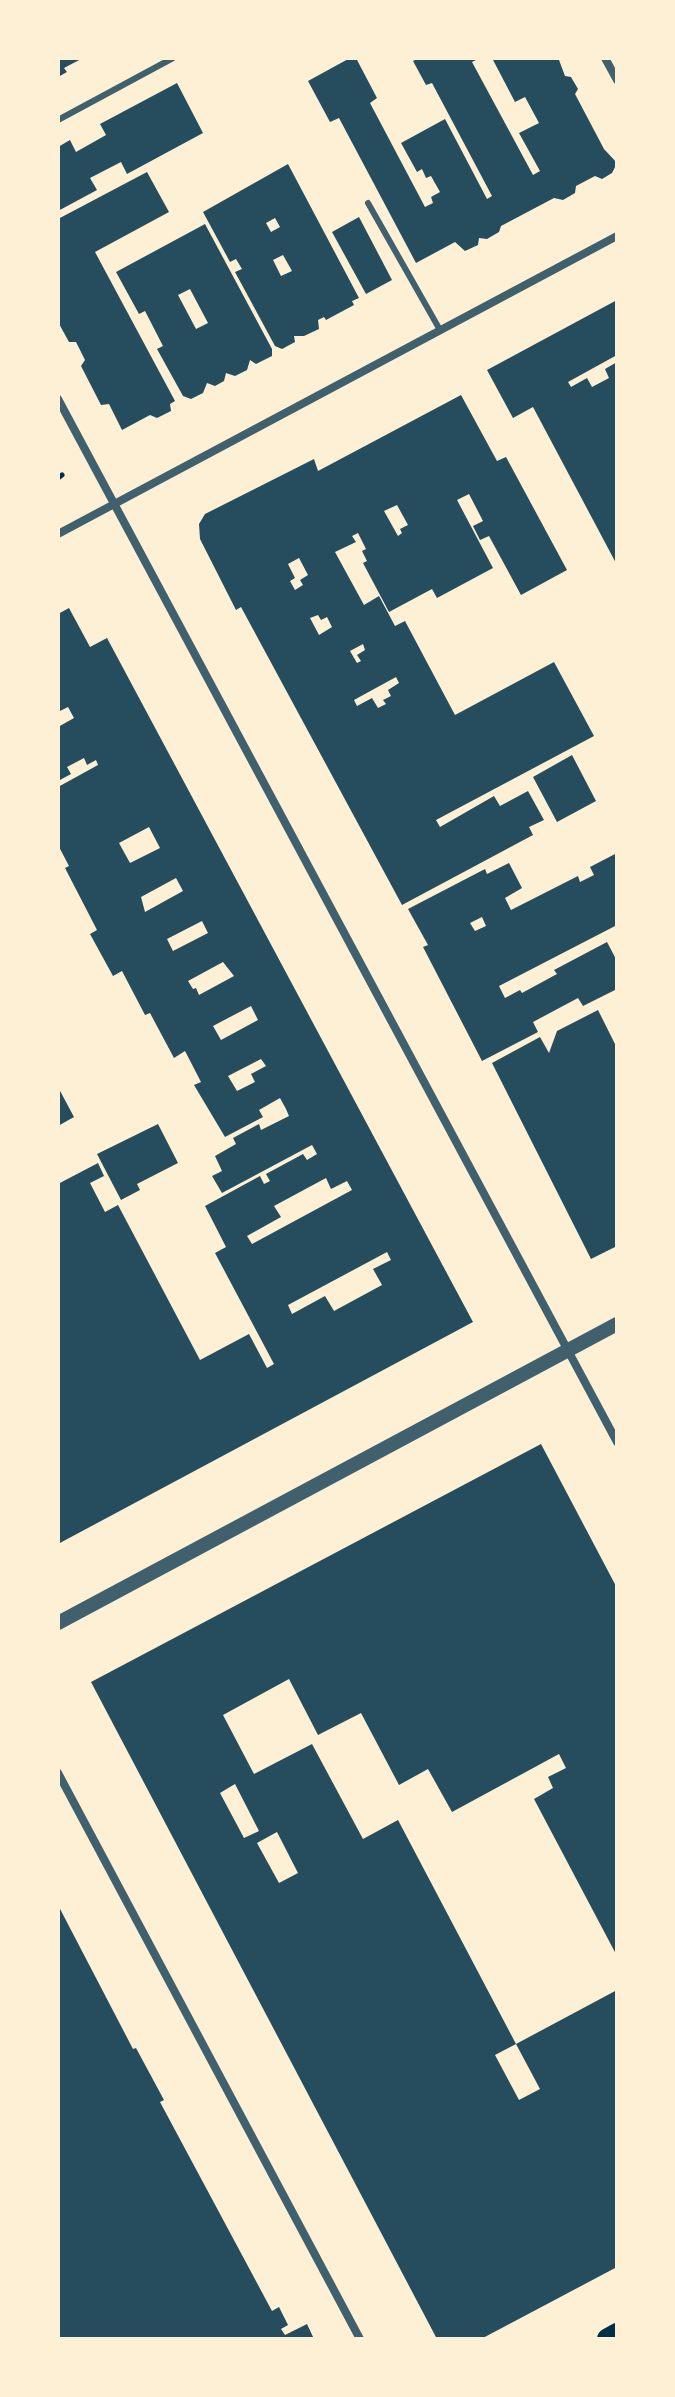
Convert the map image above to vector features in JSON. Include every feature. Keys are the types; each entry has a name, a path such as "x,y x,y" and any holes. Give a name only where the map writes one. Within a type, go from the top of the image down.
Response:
{"highway":[{"path":"608,2339 617,2334"}],"street":[{"path":"605,58 617,80"},
{"path":"58,534 617,236"},
{"path":"58,399 617,1442"},
{"path":"58,1623 617,1324"},
{"path":"58,1773 360,2339"}],"lane":[{"path":"58,120 173,58"},
{"path":"368,203 440,330"}],"building":[{"path":"58,58 83,58 64,68 67,72 58,77"},
{"path":"350,58 356,58 377,98 370,103 425,207 433,203 431,197 440,192 431,176 426,178 422,169 417,172 401,143 445,119 487,199 492,196 432,83 426,85 413,61 419,58 480,58 472,62 533,175 540,171 519,133 539,123 525,97 515,102 492,58 559,60 565,76 571,77 578,89 575,94 604,149 617,163 612,173 602,179 595,176 576,186 575,193 563,200 554,198 501,226 499,232 487,239 479,238 478,245 465,251 455,242 416,263 339,118 330,122 308,81"},
{"path":"177,83 203,133 127,174 121,162 90,178 97,190 58,211 58,147 70,140 76,152 106,135 100,124"},
{"path":"288,164 359,298 352,301 354,305 326,320 324,317 318,320 319,329 304,336 294,336 295,342 282,349 275,346 235,272 242,269 236,259 230,262 203,212","holes":["275,218 280,227 271,232 266,223","283,255 292,271 281,276 273,260"]},
{"path":"147,172 169,212 95,252 175,401 170,404 171,411 157,418 150,415 122,430 109,404 101,405 81,366 85,360 76,342 69,342 58,322 58,219"},
{"path":"359,217 392,280 366,294 332,232"},
{"path":"205,224 272,349 272,356 256,364 250,360 247,370 235,376 226,373 224,381 215,386 207,383 203,393 191,399 183,396 157,349 163,346 145,311 139,314 116,272","holes":["190,289 208,323 196,329 178,295"]},
{"path":"617,300 617,355 568,382 571,387 587,378 592,387 609,378 605,369 617,362 617,565 533,407 513,418 487,370"},
{"path":"461,395 497,461 506,457 567,570 521,595 489,536 480,540 473,526 483,521 469,494 457,500 493,568 437,598 432,589 389,612 363,563 367,561 362,551 366,549 358,533 352,536 356,542 335,552 364,605 379,596 395,626 405,621 455,715 554,662 594,736 436,820 440,827 494,796 500,806 528,791 544,820 529,827 533,835 402,905 241,607 236,610 200,539 199,524 205,514 314,459 318,471","holes":["397,505 408,525 400,529 402,533 398,536 384,511","299,558 308,575 300,580 303,585 295,590 290,581 295,578 288,564","318,615 321,620 327,617 332,627 319,635 310,618","363,644 365,650 357,655 361,661 357,663 350,651","396,677 399,683 388,690 391,696 383,700 386,704 378,708 372,698 357,706 354,700"]},
{"path":"69,608 90,647 107,638 473,1322 58,1544 58,1184 98,1163 104,1176 90,1183 105,1212 118,1205 200,1360 249,1334 267,1368 274,1364 215,1253 226,1247 205,1206 260,1176 264,1184 270,1181 266,1174 303,1154 307,1160 317,1154 312,1145 222,1193 212,1176 222,1171 215,1156 236,1144 233,1138 259,1124 261,1130 289,1116 286,1109 280,1098 259,1110 263,1117 225,1137 194,1085 201,1082 185,1051 174,1058 150,1013 145,1015 122,971 113,976 90,934 97,930 65,868 69,866 58,845 58,787 98,765 96,760 87,765 84,758 67,767 71,774 58,781 58,727 74,718 68,707 58,712 58,614","holes":["149,827 160,848 130,863 119,843","176,878 183,891 145,912 141,897","202,921 208,933 173,951 167,939","223,962 234,976 199,995 196,988 193,989 188,981","251,1006 258,1020 221,1040 213,1026","261,1059 266,1066 251,1074 255,1082 237,1091 228,1076","326,1178 331,1189 347,1181 352,1190 252,1244 247,1236 281,1217 274,1206","387,1252 391,1260 373,1269 382,1285 334,1311 325,1296 292,1314 288,1305"]},
{"path":"572,755 596,801 557,822 533,777"},
{"path":"617,853 617,925 499,986 505,998 520,990 522,993 557,974 554,970 607,942 617,961 617,989 583,1006 578,998 533,1022 538,1032 482,1061 423,947 428,945 408,909 485,869 487,874 509,863 522,888 505,898 511,910 578,876 580,882 594,875 590,867","holes":["482,917 486,926 475,931 470,923"]},
{"path":"598,1010 617,1048 617,1246 591,1259 492,1063 540,1037 549,1053 557,1031"},
{"path":"58,1087 74,1117 58,1126"},
{"path":"158,1124 178,1163 137,1184 140,1190 121,1200 97,1154"},
{"path":"541,1444 617,1588 617,1956 534,1799 553,1788 548,1777 566,1768 559,1754 452,1812 428,1769 399,1785 361,1713 318,1735 289,1679 223,1715 254,1774 312,1744 363,1839 398,1820 516,2044 617,1990 617,2267 481,2339 437,2339 91,1682","holes":["235,1784 259,1831 244,1838 220,1793","277,1832 298,1873 279,1883 257,1843","516,2044 540,2089 519,2100 495,2055"]},
{"path":"58,1905 133,2049 136,2048 164,2100 160,2102 272,2311 279,2307 288,2325 281,2329 285,2335 307,2324 314,2339 58,2339"}]}
